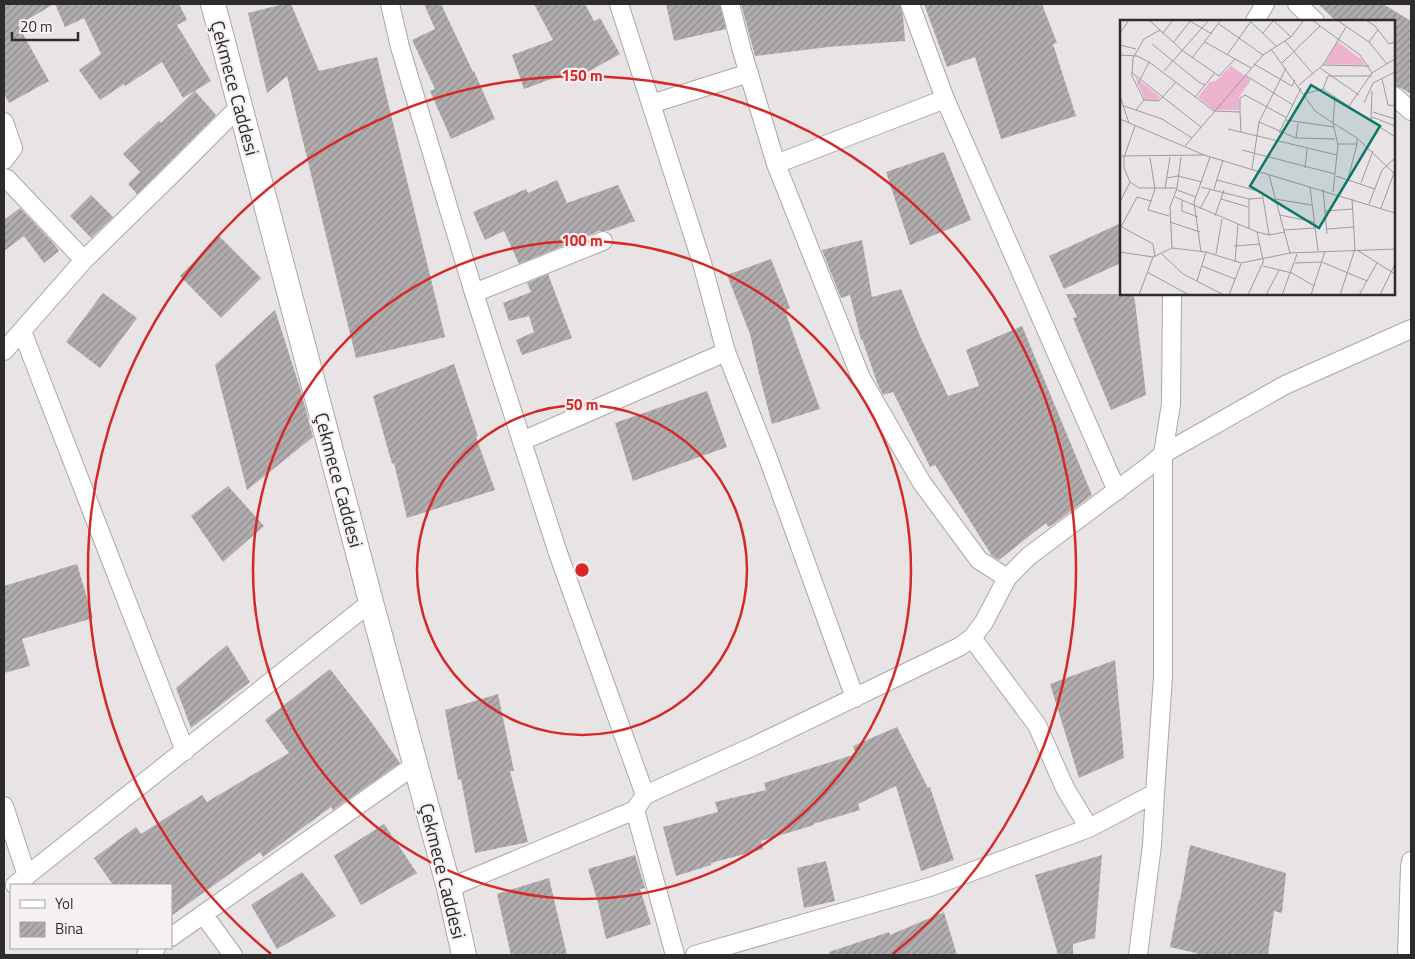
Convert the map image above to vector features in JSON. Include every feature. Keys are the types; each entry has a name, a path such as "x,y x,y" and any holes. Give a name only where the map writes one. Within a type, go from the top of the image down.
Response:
{"main road":[{"name":"Çekmece Caddesi","path":"213,4 371,602 449,888 464,955"}],"street":[{"path":"390,4 402,54 474,293 558,553 644,795"},
{"path":"619,4 702,263 726,352 768,458 855,698"},
{"path":"730,4 776,164 862,378 922,483 979,560 1007,578"},
{"path":"910,4 945,99 1116,491"},
{"path":"1256,20 1265,4"},
{"path":"1297,4 1314,20"},
{"path":"651,104 749,73"},
{"path":"1395,97 1411,111"},
{"path":"776,164 945,99"},
{"path":"4,351 84,260 240,106"},
{"path":"4,122 13,148 4,160"},
{"path":"4,178 84,260"},
{"path":"474,293 603,242"},
{"path":"1138,955 1152,845 1163,677 1163,454 1170,404 1172,295"},
{"path":"449,888 635,810 644,795 754,746 958,647 972,638 984,622 1007,578 1029,556 1163,454 1285,385 1411,329"},
{"path":"22,331 185,751"},
{"path":"522,441 726,352"},
{"path":"4,806 21,881 371,602"},
{"path":"972,638 1037,725 1065,788 1089,828"},
{"path":"172,936 415,764"},
{"path":"695,955 933,886 1089,828 1155,794"},
{"path":"635,810 675,955"},
{"path":"1407,955 1411,861"},
{"path":"203,914 233,955"}],"building":[{"path":"4,4 54,4 18,25 49,81 9,103 4,94"},
{"path":"55,4 179,4 187,20 177,25 211,81 183,98 162,62 100,100 79,70 101,54 84,18 65,27"},
{"path":"291,4 319,71 377,57 445,337 356,358 287,76 267,93 248,13"},
{"path":"424,4 441,4 495,119 451,139 430,91 435,89 412,40 435,29"},
{"path":"534,4 585,4 594,21 600,18 620,54 584,74 581,68 524,89 512,55 553,40"},
{"path":"666,4 720,4 726,29 674,41"},
{"path":"741,4 900,4 905,41 828,47 755,56"},
{"path":"924,4 1042,4 1057,43 1053,44 1076,116 1001,139 975,57 947,67"},
{"path":"1318,4 1383,4 1411,21 1411,94 1395,86 1395,20 1335,20"},
{"path":"195,91 216,115 137,194 128,184 140,172 123,154 159,121 161,123"},
{"path":"944,152 971,220 910,245 886,172"},
{"path":"557,180 567,203 618,185 635,221 607,231 599,231 519,264 504,231 485,240 473,212 526,189 528,193"},
{"path":"91,195 113,217 91,238 70,216"},
{"path":"20,208 59,251 44,263 24,236 4,251 4,220"},
{"path":"1120,223 1120,263 1064,289 1049,256"},
{"path":"219,236 261,278 221,318 180,276"},
{"path":"862,240 872,297 901,289 920,336 948,396 979,386 966,350 1022,326 1092,495 1055,523 1048,527 1046,523 999,560 992,556 935,465 930,467 893,392 883,395 878,385 861,340 850,295 841,298 822,250"},
{"path":"771,259 790,308 785,311 820,409 772,424 750,334 727,275"},
{"path":"548,274 572,338 522,355 516,340 534,332 529,316 509,321 503,303 531,292 527,283"},
{"path":"103,293 137,318 100,368 66,342"},
{"path":"1066,294 1133,295 1146,395 1111,410 1073,318 1077,317"},
{"path":"275,310 300,388 313,437 247,490 215,365"},
{"path":"454,364 478,436 476,437 495,490 407,518 394,463 392,464 373,396"},
{"path":"707,391 727,447 633,481 615,423"},
{"path":"228,486 264,526 223,562 191,516"},
{"path":"77,564 93,618 22,639 30,666 4,673 4,586"},
{"path":"227,645 250,682 191,728 176,688"},
{"path":"1115,660 1124,758 1079,778 1050,684"},
{"path":"330,669 400,763 333,810 331,807 263,857 260,852 172,915 172,884 112,884 94,858 136,827 141,834 202,795 207,802 289,753 265,720"},
{"path":"498,694 514,771 510,771 528,842 475,853 461,779 458,780 445,710"},
{"path":"897,727 928,788 930,787 954,860 921,871 896,786 858,804 860,810 761,841 763,849 711,863 711,865 676,876 663,827 718,812 715,802 766,790 764,783 856,754 853,746"},
{"path":"384,824 417,873 361,905 334,856"},
{"path":"1190,845 1286,873 1282,913 1274,911 1268,955 1204,955 1170,947"},
{"path":"635,855 645,888 640,889 651,924 606,939 588,869"},
{"path":"1102,855 1095,938 1073,944 1073,955 1058,955 1035,875"},
{"path":"826,861 835,901 804,908 797,868"},
{"path":"302,872 336,916 277,949 251,905"},
{"path":"549,878 567,955 511,955 497,894"},
{"path":"944,912 957,955 830,955 829,952 889,932 890,935"}]}
